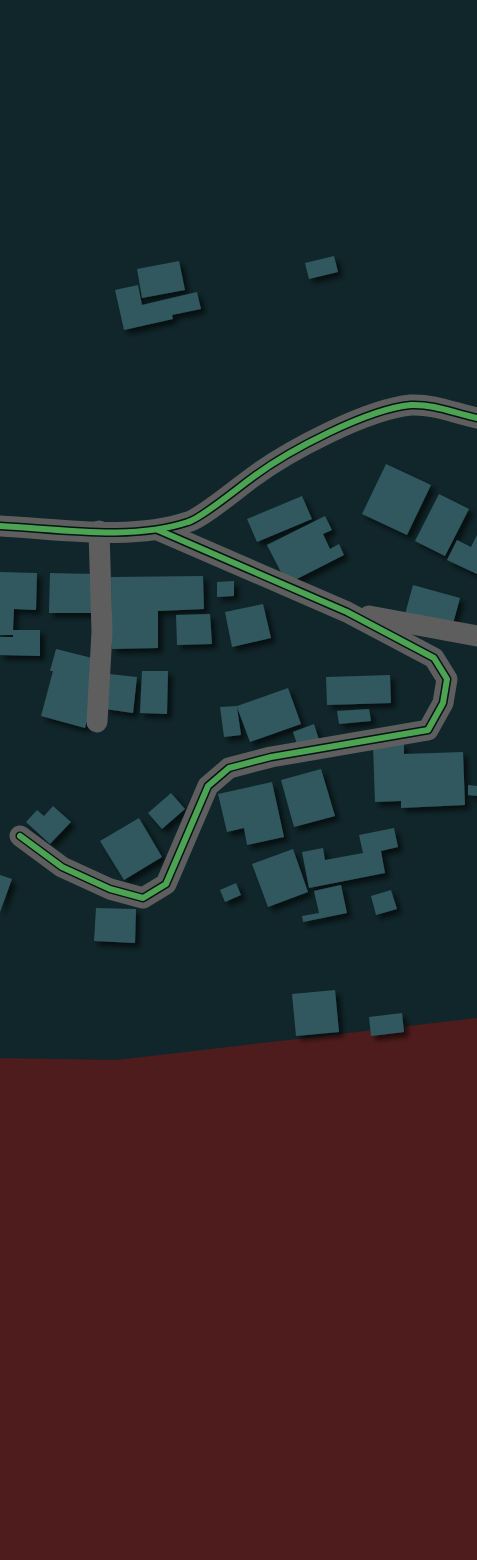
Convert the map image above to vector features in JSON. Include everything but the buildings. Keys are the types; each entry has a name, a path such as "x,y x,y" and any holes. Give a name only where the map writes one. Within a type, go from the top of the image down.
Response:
{"street":[{"path":"0,526 99,531 158,530 190,522 276,460 338,429 376,414 410,405 441,407 477,418"},
{"path":"20,836 62,867 110,889 143,898 166,884 208,786 229,768 272,757 428,730 443,703 447,679 434,658 347,612 158,530"},
{"path":"97,722 102,632 99,531"},
{"path":"347,612 477,636"}],"shaded area":[{"path":"477,1018 477,1560 0,1560 0,1058 116,1060"}],"cycle path":[{"path":"0,526 95,532 143,531 166,528 188,522 211,509 286,455 329,433 373,414 393,408 419,405 436,407 477,418"},
{"path":"20,836 62,867 110,889 143,898 166,884 208,786 229,768 271,757 428,730 443,703 447,679 434,658 347,612 158,530"}]}
